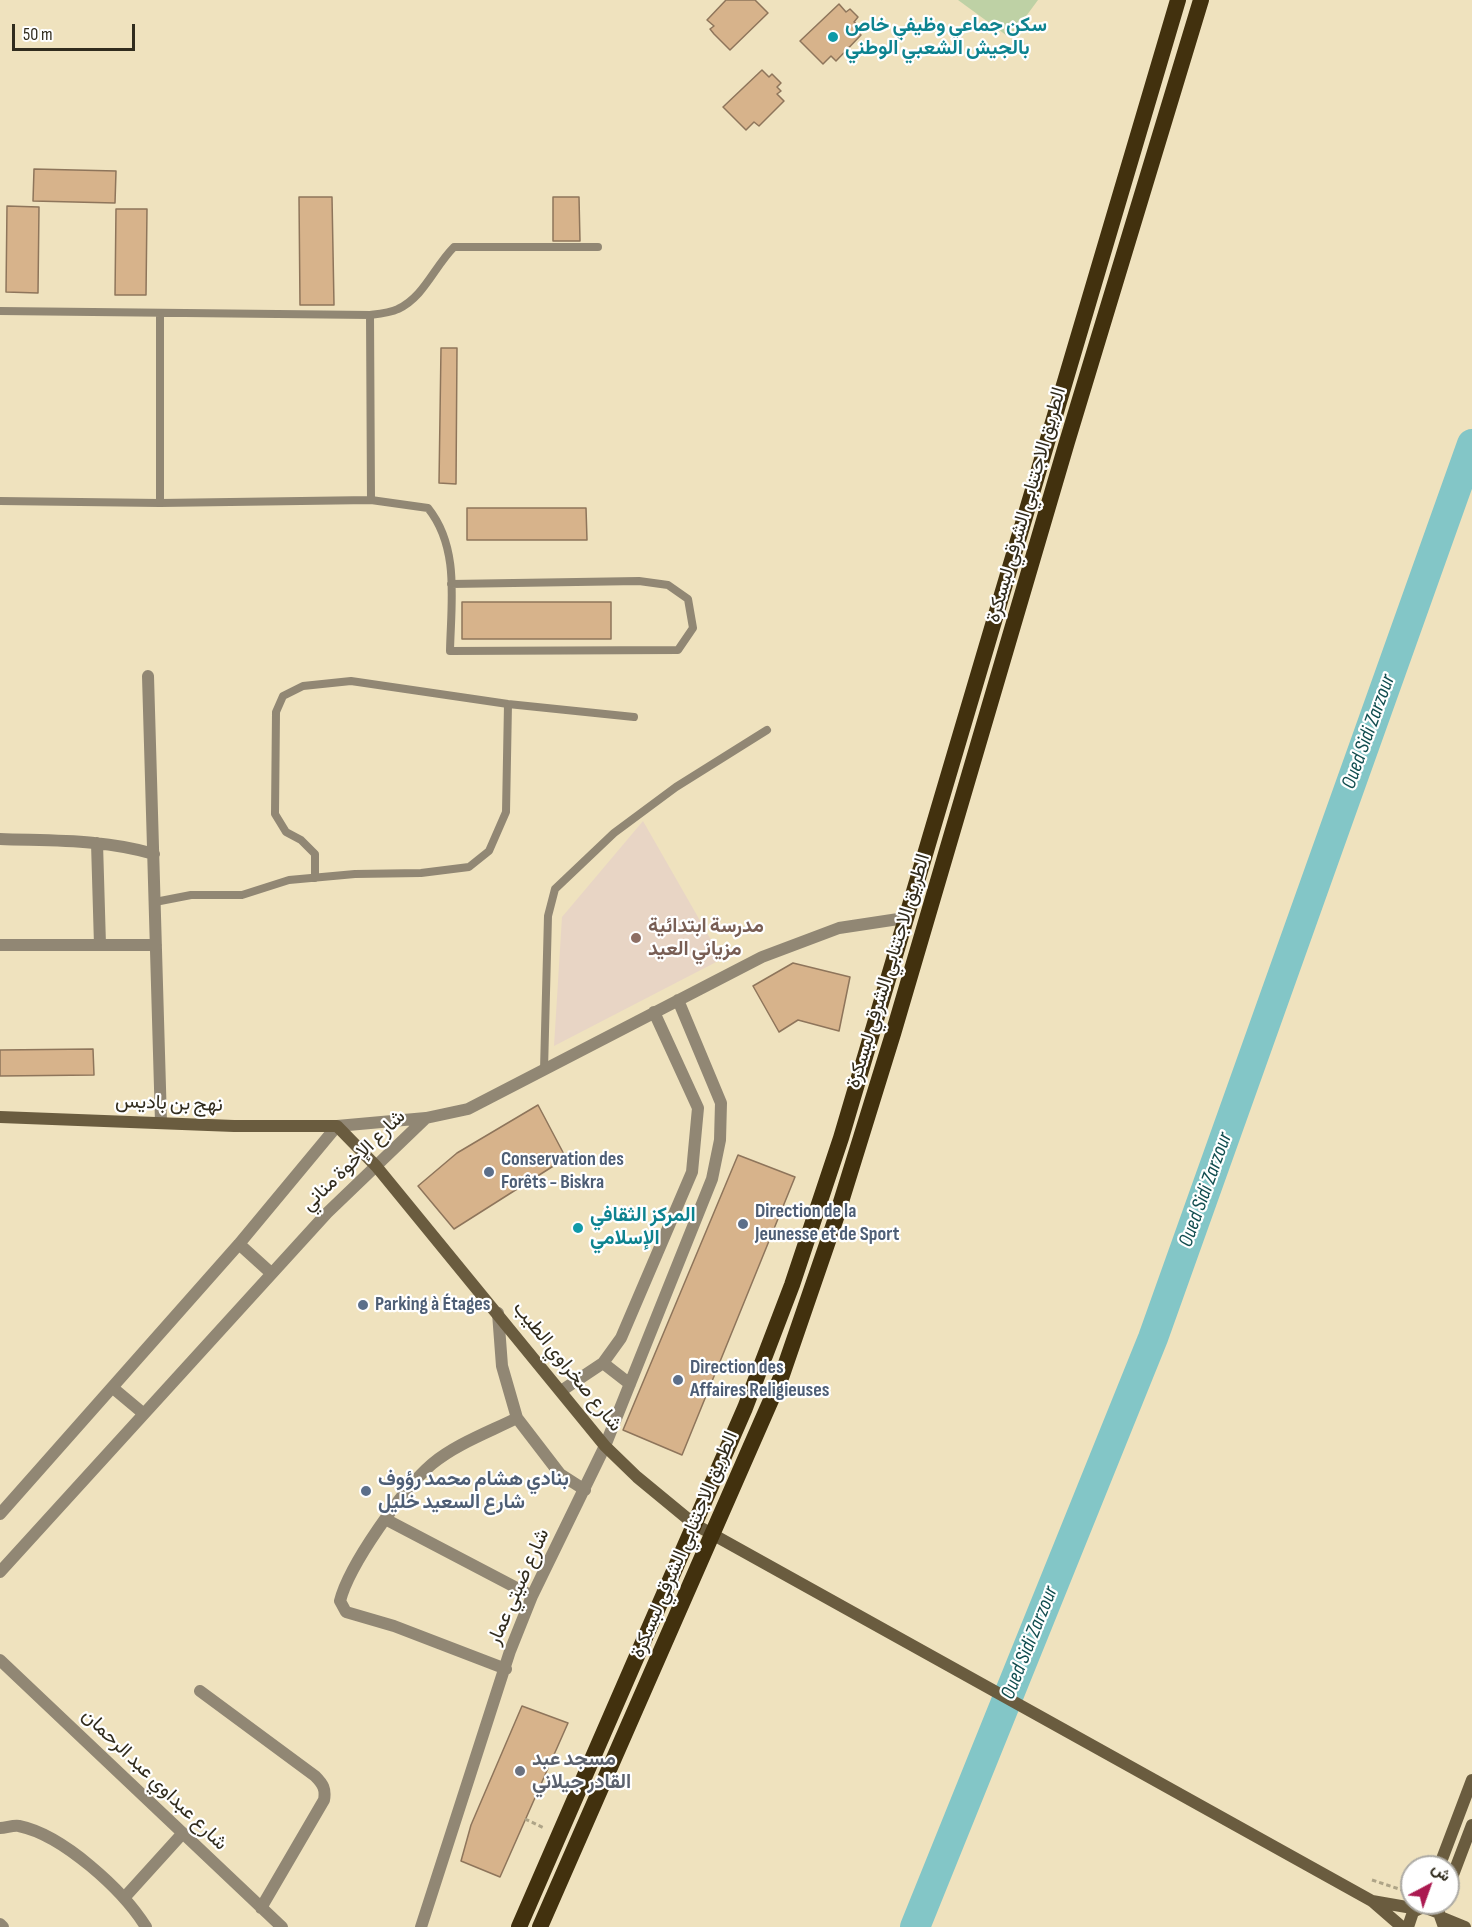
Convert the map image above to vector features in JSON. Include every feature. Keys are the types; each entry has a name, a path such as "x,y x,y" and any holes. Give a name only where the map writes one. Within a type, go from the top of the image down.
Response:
{"highway":[{"name":"الطريق الاجتنابي الشرقي لبسكرة","path":"540,1927 782,1375 836,1218 1201,0"},
{"name":"الطريق الاجتنابي الشرقي لبسكرة","path":"519,1927 770,1347 800,1263 841,1138 1173,4"}],"main road":[{"name":"نهج بن باديس","path":"0,1117 337,1126"},
{"name":"شارع صخراوي الطيب","path":"337,1126 376,1166 605,1446 637,1478 694,1524 1367,1898"},
{"path":"1444,1855 1472,1780"},
{"path":"1460,1856 1472,1825"},
{"path":"1367,1898 1400,1903"},
{"path":"1367,1898 1402,1927"},
{"path":"1443,1916 1465,1927"}],"street":[{"path":"148,676 161,1122"},
{"path":"0,839 54,839 97,843 127,846 154,854"},
{"path":"97,843 100,945"},
{"path":"426,1118 468,1109 762,957 839,928 905,918"},
{"path":"0,945 156,945"},
{"name":"شارع ضيتي عمار","path":"421,1927 532,1596 605,1446 712,1179 720,1140 721,1102 678,1000"},
{"path":"561,1391 603,1363 621,1338 692,1172 698,1108 654,1012"},
{"name":"شارع الإخوة مناني","path":"0,1514 114,1388 239,1244 337,1126 426,1118"},
{"name":"شارع الإخوة مناني","path":"0,1572 271,1272 327,1213 426,1118"},
{"path":"692,1172 712,1179"},
{"path":"239,1244 271,1272"},
{"path":"498,1313 502,1366 517,1418 560,1474 585,1490"},
{"path":"603,1363 630,1384"},
{"path":"114,1388 144,1414"},
{"path":"506,1669 394,1626 346,1612 340,1601 360,1559 387,1520 432,1464 463,1444 517,1418"},
{"path":"387,1520 532,1596"},
{"name":"شارع عبداوي عبد الرحمان","path":"0,1660 282,1927"},
{"path":"200,1691 315,1776 323,1783 326,1792 324,1800 261,1908"},
{"path":"0,1828 17,1826 46,1838 96,1870 123,1898 146,1927"},
{"path":"123,1898 183,1834"}],"lane":[{"path":"0,311 370,315 397,310 420,293 438,262 454,247 598,248"},
{"path":"160,313 160,503"},
{"path":"370,315 372,500"},
{"path":"0,501 160,503 372,500 428,508 441,524 447,542 451,584 450,651 678,650 693,628 688,599 668,585 639,581 451,584"},
{"path":"315,878 315,854 302,840 286,832 275,814 276,712 283,696 303,686 351,681 508,704 634,717"},
{"path":"155,902 191,895 242,896 289,880 421,873 469,867 489,851 506,812 508,704"},
{"path":"544,1071 548,916 555,889 614,833 676,787 767,730"}],"path":[{"path":"525,1820 546,1829"},
{"path":"1372,1880 1400,1889"}],"shaded area":[{"name":"مدرسة ابتدائية مزياني العيد","path":"643,821 722,959 554,1046 562,917"}],"green space":[{"path":"958,0 1038,0 1010,38"}],"building":[{"path":"726,0 755,0 768,13 730,50 710,29 714,26 707,20"},
{"name":"سكن جماعي وظيفي خاص بالجيش الشعبي الوطني","path":"839,4 846,12 850,9 858,17 854,22 858,25 855,29 861,35 836,61 831,56 823,64 800,41"},
{"path":"762,70 769,77 772,74 781,83 777,87 781,91 777,94 784,101 759,126 754,122 746,130 723,107"},
{"path":"34,169 116,171 115,203 33,201"},
{"path":"299,197 332,197 334,305 300,305"},
{"path":"553,197 579,197 580,241 553,241"},
{"path":"7,206 39,207 38,293 6,292"},
{"path":"116,209 147,209 146,295 115,295"},
{"path":"441,348 457,348 456,484 439,483"},
{"path":"467,508 586,508 587,540 467,540"},
{"path":"462,602 611,602 611,639 462,639"},
{"path":"793,963 850,977 839,1031 798,1020 779,1032 753,986"},
{"path":"93,1049 94,1075 0,1076 0,1050"},
{"name":"Conservation des Forêts - Biskra","path":"538,1105 566,1158 454,1229 418,1186 457,1153"},
{"path":"738,1155 795,1177 682,1455 623,1430"},
{"name":"مسجد عبد القادر جيلاني","path":"522,1706 568,1723 500,1877 461,1861 471,1825"}],"waterway":[{"name":"Oued Sidi Zarzour","path":"915,1927 1153,1338 1472,444"}],"place":[{"name":"سكن جماعي وظيفي خاص بالجيش الشعبي الوطني","path":"833,37"},
{"name":"مدرسة ابتدائية مزياني العيد","path":"636,938"},
{"name":"Conservation des Forêts - Biskra","path":"489,1172"},
{"name":"Direction de la Jeunesse et de Sport","path":"743,1224"},
{"name":"المركز الثقافي الإسلامي","path":"578,1228"},
{"name":"Parking à Étages","path":"363,1305"},
{"name":"Direction des Affaires Religieuses","path":"678,1380"},
{"name":"بنادي هشام محمد رؤوف شارع السعيد خليل","path":"366,1491"},
{"name":"مسجد عبد القادر جيلاني","path":"520,1771"}]}
